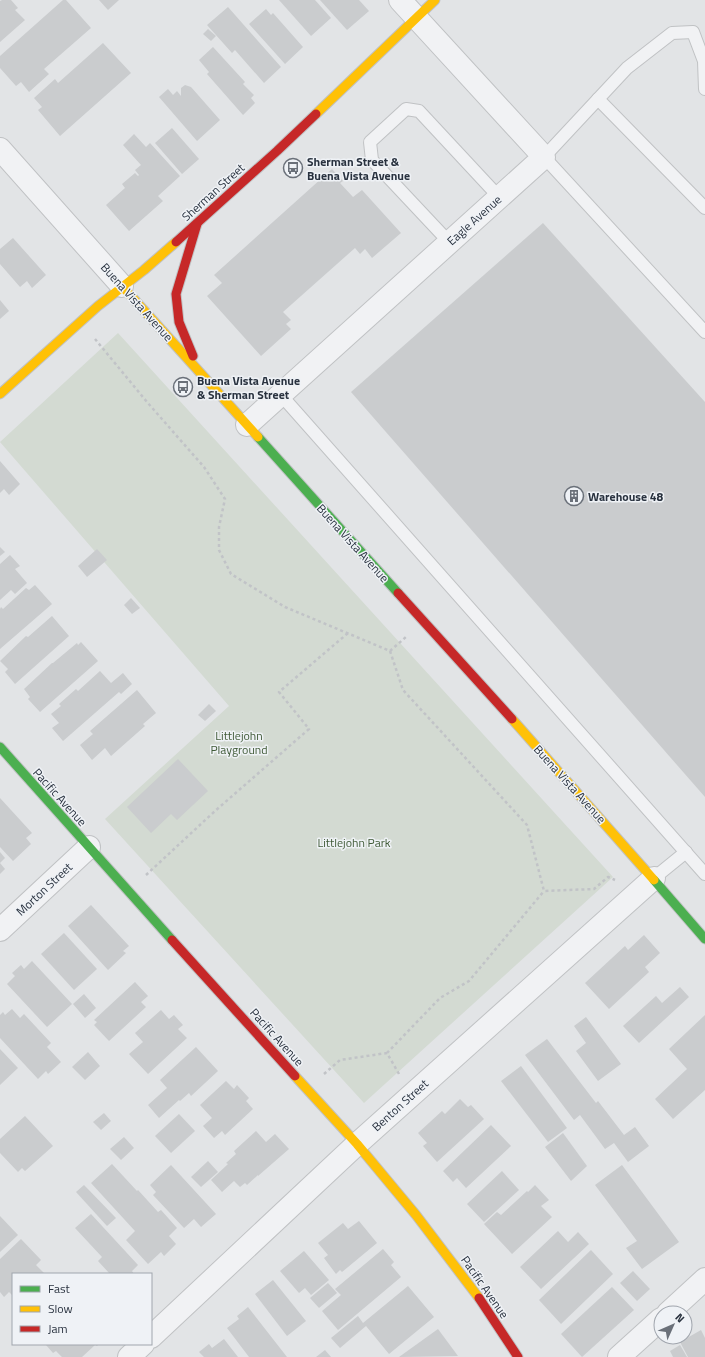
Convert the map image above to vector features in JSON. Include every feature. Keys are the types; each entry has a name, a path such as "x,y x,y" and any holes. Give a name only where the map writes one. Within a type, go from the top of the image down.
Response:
{"street":[{"path":"400,0 544,157"},
{"name":"Sherman Street","path":"0,394 98,306 144,270 198,223 277,151 436,0"},
{"name":"Buena Vista Avenue","path":"0,149 654,878 705,939"},
{"name":"Eagle Avenue","path":"247,426 544,157"},
{"path":"198,223 176,294 179,322 198,369"},
{"name":"Pacific Avenue","path":"0,748 357,1144 416,1215 476,1293 518,1357"},
{"name":"Morton Street","path":"0,930 89,847"},
{"name":"Benton Street","path":"152,1336 357,1144 654,878"},
{"path":"677,1305 705,1279"},
{"path":"619,1357 653,1326"},
{"path":"129,1357 142,1345"}],"lane":[{"path":"705,89 704,60 693,32 672,33 627,68 544,157 705,332"},
{"path":"598,99 705,208"},
{"path":"449,242 372,160 370,142 406,109 419,111 499,197"},
{"path":"281,395 705,874"},
{"path":"654,878 686,852"}],"path":[{"path":"80,322 204,467 225,499 219,527 219,550 231,574 285,607 390,651 403,690 527,825 544,891"},
{"path":"390,651 424,621"},
{"path":"128,891 215,811 309,729 279,692 348,633"},
{"path":"306,1088 340,1060 388,1053 440,998 469,981 544,891 594,889 608,877 615,880"},
{"path":"388,1053 411,1096"}],"green space":[{"name":"Littlejohn Park","path":"118,333 613,877 364,1103 105,819 229,706 0,442"}],"building":[{"path":"11,0 18,8 15,10 25,20 0,42 0,1"},
{"path":"63,0 66,0 91,28 44,69 49,74 29,92 21,82 16,86 0,68 0,56"},
{"path":"99,0 119,0 108,10"},
{"path":"279,0 315,0 331,18 311,36"},
{"path":"320,0 359,0 369,11 347,30"},
{"path":"228,7 281,67 264,83 235,50 232,53 207,25"},
{"path":"266,9 271,15 273,13 303,47 285,64 249,24"},
{"path":"208,29 216,36 211,41 203,34"},
{"path":"103,43 131,73 60,136 38,110 42,107 34,98 55,79 58,83"},
{"path":"213,47 245,82 243,84 254,95 251,98 255,103 243,115 207,74 209,72 199,60"},
{"path":"185,85 191,87 220,120 197,141 159,97 168,89 173,95 177,91 181,96 181,88"},
{"path":"172,128 199,159 182,174 155,143"},
{"path":"134,134 146,147 150,143 180,176 158,196 163,201 129,231 106,205 125,188 122,184 135,173 138,176 139,175 135,170 141,165 123,145"},
{"path":"332,169 343,181 340,183 353,197 362,190 401,233 372,258 365,249 360,254 355,248 283,312 291,320 286,324 291,329 261,356 207,296 222,283 214,275"},
{"name":"Warehouse 48","path":"543,223 705,402 705,797 351,392"},
{"path":"13,238 46,275 32,288 27,281 20,287 0,264 0,249"},
{"path":"0,300 9,311 0,319"},
{"path":"0,461 20,484 9,495 4,489 0,493"},
{"path":"0,547 5,552 0,556"},
{"path":"97,549 107,560 87,577 78,566"},
{"path":"10,555 20,566 15,569 27,583 15,594 11,590 0,600 0,564"},
{"path":"35,585 52,604 0,649 1,607 3,609 26,588 29,590"},
{"path":"131,598 140,608 132,614 124,605"},
{"path":"52,616 69,636 15,684 5,672 8,669 0,661 26,636 28,637"},
{"path":"81,642 98,661 40,712 28,699 30,697 24,689 52,663 77,643 78,645"},
{"path":"100,671 111,683 123,673 132,684 121,694 119,692 63,741 52,728 59,723 51,714 61,706 59,704 76,689 78,691"},
{"path":"137,690 156,713 143,724 145,726 111,756 105,748 92,760 80,745 93,734 90,731"},
{"path":"209,704 216,711 205,721 198,715"},
{"path":"178,759 208,791 177,820 171,814 151,833 127,807"},
{"path":"0,798 32,833 26,838 31,844 13,861 0,847"},
{"path":"0,852 5,858 0,863"},
{"path":"0,863 5,869 0,874"},
{"path":"91,905 129,946 123,951 126,953 108,970 68,926"},
{"path":"64,933 97,969 74,990 41,954"},
{"path":"644,935 660,953 645,967 649,972 609,1009 585,983 625,946 628,950"},
{"path":"32,961 72,1004 47,1027 7,984 15,976 12,973 21,965 24,969"},
{"path":"135,982 148,996 141,1002 146,1007 109,1041 94,1025 97,1022 94,1020"},
{"path":"680,987 689,997 639,1043 623,1026 656,996 662,1003"},
{"path":"84,994 96,1008 85,1018 73,1004"},
{"path":"12,1009 20,1018 24,1014 51,1043 47,1047 61,1062 48,1074 46,1071 38,1079 0,1038 0,1015 3,1012 5,1015"},
{"path":"161,1010 169,1019 174,1015 183,1025 178,1029 187,1038 148,1074 129,1054 143,1042 135,1033"},
{"path":"705,1015 705,1090 673,1119 655,1099 687,1069 669,1049"},
{"path":"586,1017 621,1064 598,1081 576,1051 586,1043 574,1026"},
{"path":"547,1039 596,1103 598,1101 624,1135 635,1127 649,1146 628,1162 614,1143 605,1149 580,1115 574,1120 525,1055"},
{"path":"196,1047 218,1071 191,1096 189,1093 159,1118 148,1105 167,1088 160,1080"},
{"path":"0,1049 18,1068 0,1085"},
{"path":"88,1052 100,1066 85,1080 72,1067"},
{"path":"521,1066 567,1128 548,1142 501,1081"},
{"path":"226,1081 234,1089 237,1085 249,1098 246,1101 253,1109 225,1135 222,1131 214,1138 203,1126 212,1118 200,1105"},
{"path":"460,1099 468,1107 471,1105 484,1119 437,1162 423,1146 427,1143 418,1133 442,1111 445,1114"},
{"path":"104,1113 111,1121 101,1130 93,1122"},
{"path":"179,1114 195,1131 171,1153 155,1136"},
{"path":"25,1116 53,1146 25,1171 22,1168 18,1172 0,1153 0,1139"},
{"path":"491,1125 511,1146 466,1188 457,1178 453,1182 443,1171"},
{"path":"256,1131 266,1142 275,1134 289,1149 247,1185 245,1183 240,1187 234,1181 222,1192 211,1180 236,1154 234,1151"},
{"path":"563,1133 587,1166 571,1181 545,1147"},
{"path":"124,1137 134,1148 121,1160 110,1149"},
{"path":"208,1161 218,1172 201,1187 191,1177"},
{"path":"112,1164 158,1212 161,1210 177,1228 169,1236 176,1244 164,1256 161,1252 148,1264 126,1240 135,1231 91,1183"},
{"path":"171,1165 216,1214 201,1227 194,1219 184,1228 153,1195 156,1192 150,1185"},
{"path":"622,1165 679,1242 642,1269 626,1248 637,1241 595,1185"},
{"path":"502,1171 519,1190 484,1222 467,1204"},
{"path":"84,1185 116,1218 107,1226 76,1192"},
{"path":"535,1185 549,1200 541,1206 552,1217 512,1254 484,1224 497,1212 501,1215"},
{"path":"91,1214 138,1265 132,1271 133,1273 109,1273 98,1261 102,1257 75,1228"},
{"path":"0,1216 18,1235 0,1252"},
{"path":"359,1221 377,1243 342,1272 340,1270 336,1274 324,1258 328,1255 318,1243 343,1223 348,1229"},
{"path":"558,1231 568,1242 578,1232 589,1244 541,1289 520,1267"},
{"path":"21,1239 41,1260 36,1265 44,1273 12,1273 12,1295 9,1292 4,1297 0,1292 0,1259"},
{"path":"383,1249 394,1262 391,1265 401,1277 338,1330 322,1311 341,1295 335,1289"},
{"path":"591,1250 613,1274 561,1324 539,1300"},
{"path":"304,1251 329,1280 311,1295 305,1288 299,1293 280,1271"},
{"path":"633,1271 650,1289 637,1301 620,1283"},
{"path":"273,1280 306,1321 287,1336 255,1294"},
{"path":"328,1283 337,1293 319,1308 310,1298"},
{"path":"408,1286 434,1317 389,1354 366,1326 340,1348 331,1338 358,1316 363,1323"},
{"path":"612,1287 634,1310 582,1357 561,1334"},
{"path":"248,1307 287,1357 249,1357 227,1328 239,1319 237,1316"},
{"path":"438,1329 458,1356 399,1357"},
{"path":"701,1330 705,1338 705,1357 688,1357 682,1345 693,1345 693,1335"},
{"path":"224,1339 238,1357 204,1357 199,1352 209,1344 212,1348"},
{"path":"46,1345 95,1345 82,1357 62,1357 56,1351 53,1353"},
{"path":"680,1345 687,1357 673,1357 670,1351"},
{"path":"325,1350 331,1357 316,1357"}],"traffic: fast":[{"path":"258,437 398,593"},
{"path":"0,747 172,940"},
{"path":"654,880 705,939"}],"traffic: slow":[{"path":"316,114 435,0"},
{"path":"0,394 98,306 144,270 176,242"},
{"path":"122,286 258,437"},
{"path":"512,719 654,880"},
{"path":"295,1076 357,1144 416,1215 479,1298"}],"traffic: jam":[{"path":"176,242 316,114"},
{"path":"193,356 179,322 176,294 197,224"},
{"path":"398,593 512,719"},
{"path":"172,940 295,1076"},
{"path":"479,1298 518,1357"}],"place":[{"name":"Sherman Street & Buena Vista Avenue","path":"293,168"},
{"name":"Buena Vista Avenue & Sherman Street","path":"183,387"},
{"name":"Warehouse 48","path":"574,496"}],"park label":[{"name":"Littlejohn Playground","path":"239,742"}]}
